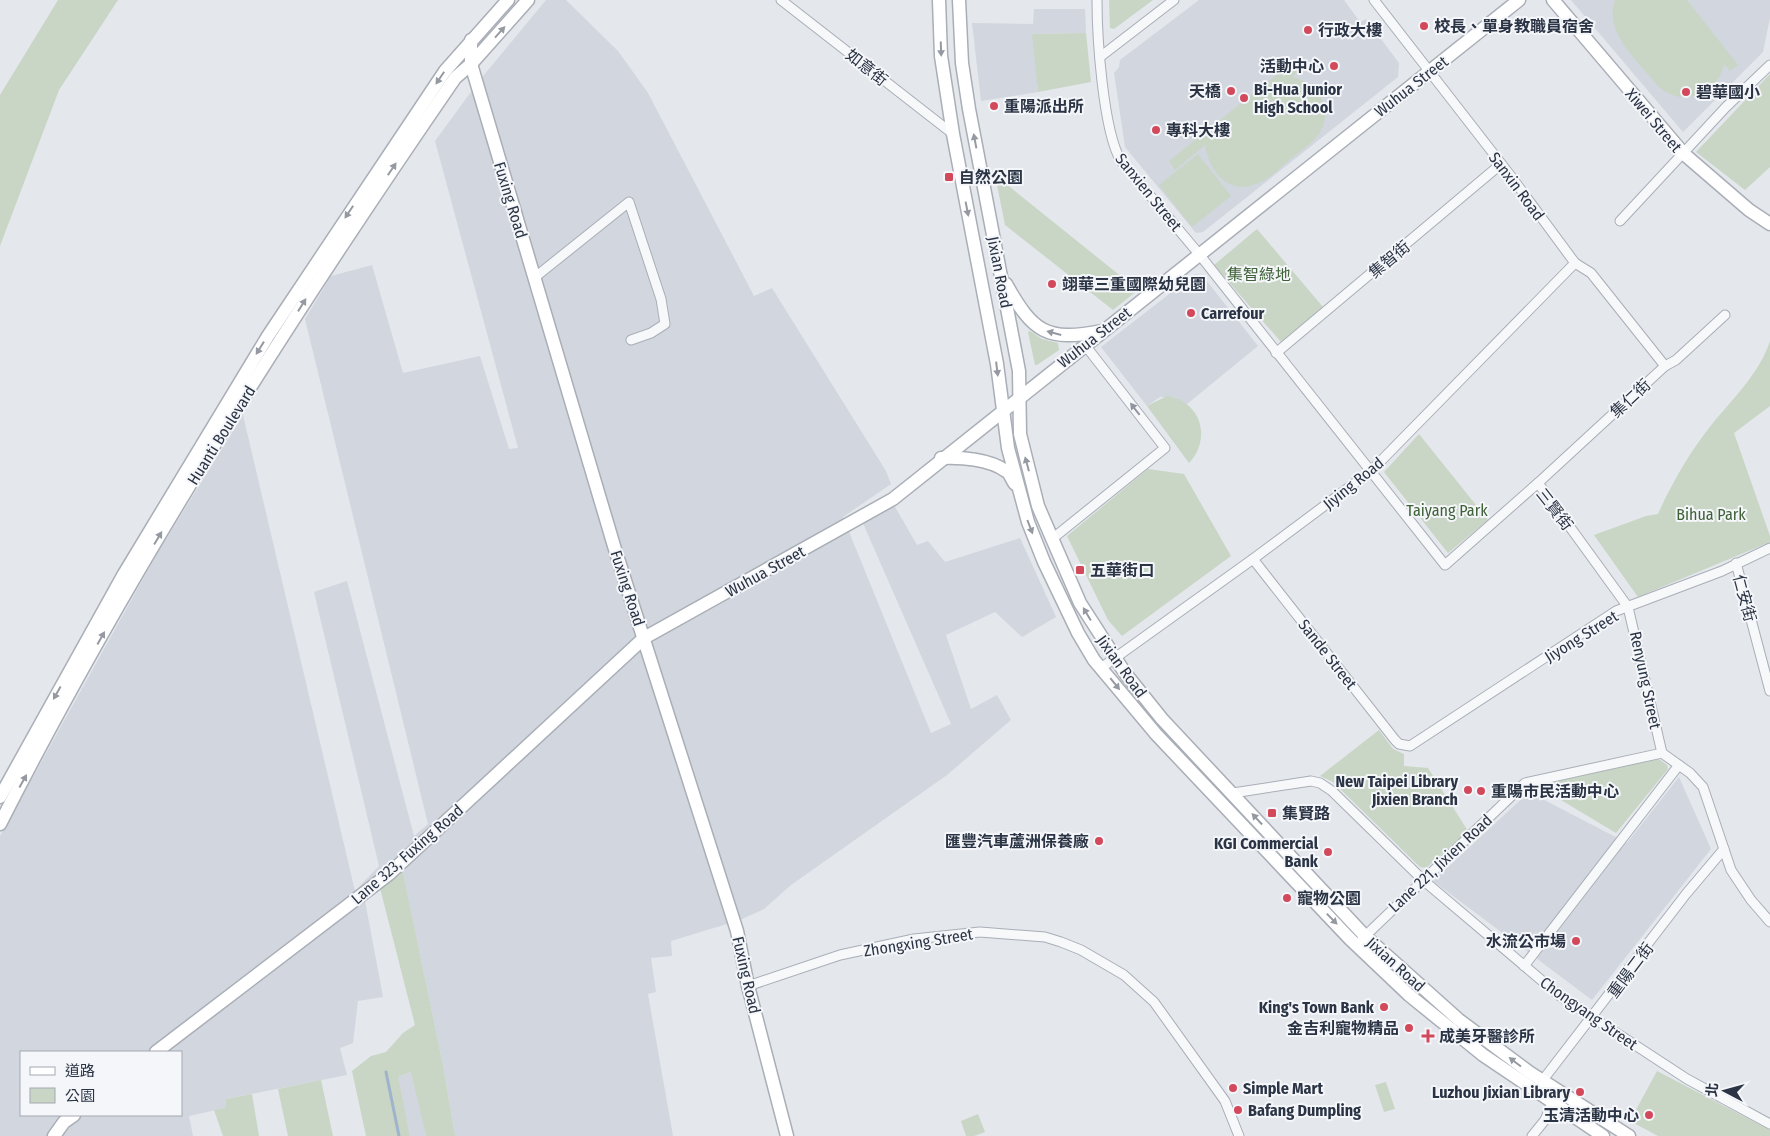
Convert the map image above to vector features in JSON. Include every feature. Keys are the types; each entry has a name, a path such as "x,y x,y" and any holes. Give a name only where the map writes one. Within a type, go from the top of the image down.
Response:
{"street":[{"name":"Huanti Boulevard","path":"0,797 332,237 445,71 508,0"},
{"name":"Huanti Boulevard","path":"188,477 359,218 455,78 528,0"},
{"name":"如意街","path":"780,0 952,134"},
{"name":"Jixian Road","path":"939,0 941,56 952,134 997,364 1002,412 1017,488 1028,522 1064,607 1094,660 1156,734 1361,941 1604,1136"},
{"name":"Jixian Road","path":"959,0 962,62 968,109 1019,371 1021,395 1020,434 1038,506 1052,539 1080,602 1115,659 1162,719 1233,794 1361,941"},
{"name":"Sanxien Street","path":"1097,0 1100,57 1114,150 1199,254 1276,353"},
{"path":"1100,57 1174,0"},
{"name":"Sanxin Road","path":"1374,0 1575,263 1591,274 1665,366"},
{"name":"Wuhua Street","path":"644,638 892,499 941,458 1002,412 1519,0"},
{"name":"Xiwei Street","path":"1553,0 1684,154 1749,210 1770,224"},
{"name":"Fuxing Road","path":"471,40 470,64 644,638 737,931 748,986 787,1136"},
{"path":"1620,221 1726,107 1770,65"},
{"name":"集智街","path":"1276,353 1501,164"},
{"path":"534,278 628,202 661,299 665,324 651,333 631,340"},
{"name":"Jiying Road","path":"1101,668 1253,559 1371,471 1575,263"},
{"path":"1000,274 1026,317 1039,328 1058,335 1078,336 1102,331"},
{"name":"集仁街","path":"1538,483 1665,366 1676,360 1725,315"},
{"path":"1052,539 1165,448 1085,346"},
{"name":"三賢街","path":"1276,353 1445,565 1538,483 1628,607"},
{"path":"941,458 969,459 1007,471 1017,488"},
{"name":"Jiyong Street","path":"1404,746 1416,744 1616,611 1722,571 1770,548"},
{"name":"Sande Street","path":"1253,559 1395,740 1404,746"},
{"name":"仁安街","path":"1736,563 1770,691"},
{"name":"Huanti Boulevard","path":"0,824 129,577"},
{"name":"Renyung Street","path":"1628,607 1662,753"},
{"name":"Lane 323, Fuxing Road","path":"157,1051 389,874 644,638"},
{"path":"1662,753 1679,765 1702,787 1731,870 1751,900 1770,922"},
{"name":"Lane 221, Jixien Road","path":"1361,941 1525,783 1662,753"},
{"path":"1524,966 1679,765"},
{"name":"Chongyang Street","path":"1233,794 1311,781 1320,783 1332,791 1423,880 1560,996 1687,1079 1770,1124"},
{"name":"重陽二街","path":"1539,1085 1593,1018 1686,894 1724,849"},
{"name":"Zhongxing Street","path":"748,986 840,955 914,939 980,932 1045,937 1081,950 1124,975 1154,1002 1225,1101 1239,1136"},
{"name":"Jixian Road","path":"1555,1097 1629,1136"},
{"path":"1532,1136 1545,1120 1555,1097"},
{"path":"54,1136 64,1122 73,1116"}],"shaded area":[{"path":"546,0 566,0 618,51 648,93 754,296 772,288 886,471 891,484 843,517 931,733 951,724 862,521 894,505 917,545 928,541 945,562 1020,538 1056,617 1022,637 995,612 946,635 971,709 997,695 1011,720 947,775 791,885 764,909 740,920 671,941 672,956 651,958 656,992 648,994 673,1136 455,1136 443,1065 402,869 365,901 383,997 358,1001 353,1043 340,1048 347,1075 226,1099 225,1108 189,1116 193,1136 0,1136 0,836 158,552 243,415 355,891 379,866 314,592 347,581 414,836 428,824 305,319 331,276 372,265 403,373 480,356 509,449 518,448 435,141 479,81"},
{"name":"Bi-Hua Junior High School","path":"1199,0 1344,0 1360,22 1366,19 1399,63 1398,77 1203,232 1196,233 1125,147 1114,73 1119,67 1120,60"},
{"name":"碧華國小","path":"1571,0 1770,0 1770,18 1763,52 1683,132"},
{"path":"1034,9 1085,9 1086,33 1033,34 1038,92 981,101 972,23 1033,24"},
{"name":"Carrefour","path":"1195,274 1202,275 1258,346 1187,404 1174,397 1160,397 1147,406 1101,347"},
{"name":"水流公市場","path":"1679,777 1711,849 1592,1000 1433,881 1529,792 1627,843"},
{"path":"412,1072 426,1136 410,1136 397,1077"}],"green space":[{"path":"58,0 118,0 59,90 0,246 0,95"},
{"path":"1109,0 1153,0 1114,29 1110,28"},
{"path":"1615,0 1687,0 1738,65 1730,71 1724,64 1715,83 1698,95 1689,97 1668,93 1659,87 1625,47 1614,24"},
{"path":"1086,33 1091,82 1038,92 1032,34"},
{"path":"1296,59 1302,68 1292,77 1301,80 1316,91 1324,107 1324,125 1312,142 1269,177 1246,187 1236,186 1221,178 1211,163 1205,145 1175,170 1169,161"},
{"path":"1770,74 1770,167 1745,190 1696,152"},
{"path":"1198,154 1231,196 1192,227 1159,185"},
{"path":"995,175 1138,290 1113,310 1005,225"},
{"name":"集智綠地","path":"1257,229 1323,307 1281,342 1214,265"},
{"path":"1030,331 1042,339 1058,343 1059,350 1037,365 1035,365 1028,332"},
{"name":"Bihua Park","path":"1770,341 1770,406 1734,433 1770,536 1770,542 1638,597 1594,535 1646,516 1658,514 1687,459 1701,438 1752,376"},
{"path":"1167,396 1179,399 1188,405 1195,413 1199,422 1200,443 1189,463 1147,406"},
{"name":"Taiyang Park","path":"1419,434 1488,520 1448,553 1384,472"},
{"path":"1148,469 1184,474 1231,556 1122,636 1108,620 1067,536"},
{"path":"1379,730 1393,749 1404,754 1404,766 1428,768 1468,831 1426,868 1420,867 1333,782 1320,776"},
{"path":"1659,759 1667,765 1668,769 1616,833 1536,785"},
{"path":"402,868 443,1065 455,1136 426,1136 411,1072 398,1077 410,1136 366,1136 352,1071 371,1056 386,1052 403,1033 415,1025 380,888"},
{"path":"1657,1071 1770,1130 1770,1136 1658,1136 1630,1121"},
{"path":"321,1080 333,1136 288,1136 278,1089"},
{"path":"1386,1082 1395,1109 1384,1112 1375,1085"},
{"path":"252,1094 259,1136 223,1136 214,1110 225,1108 226,1099"},
{"path":"978,1114 985,1132 974,1136 966,1136 961,1121"}],"waterway":[{"path":"386,1072 399,1136"}],"place":[{"name":"校長、單身教職員宿舍","path":"1424,26"},
{"name":"行政大樓","path":"1308,30"},
{"name":"活動中心","path":"1334,66"},
{"name":"天橋","path":"1231,91"},
{"name":"碧華國小","path":"1686,92"},
{"name":"Bi-Hua Junior High School","path":"1244,98"},
{"name":"重陽派出所","path":"994,106"},
{"name":"專科大樓","path":"1156,130"},
{"name":"自然公園","path":"949,177"},
{"name":"翊華三重國際幼兒園","path":"1052,284"},
{"name":"Carrefour","path":"1191,313"},
{"name":"五華街口","path":"1080,570"},
{"name":"New Taipei Library Jixien Branch","path":"1468,790"},
{"name":"重陽市民活動中心","path":"1481,791"},
{"name":"集賢路","path":"1272,813"},
{"name":"匯豐汽車蘆洲保養廠","path":"1099,841"},
{"name":"KGI Commercial Bank","path":"1328,852"},
{"name":"寵物公園","path":"1287,898"},
{"name":"水流公市場","path":"1576,941"},
{"name":"King's Town Bank","path":"1384,1007"},
{"name":"金吉利寵物精品","path":"1409,1028"},
{"name":"成美牙醫診所","path":"1428,1036"},
{"name":"Simple Mart","path":"1233,1088"},
{"name":"Luzhou Jixian Library","path":"1580,1092"},
{"name":"Bafang Dumpling","path":"1238,1110"},
{"name":"玉清活動中心","path":"1649,1115"}]}
